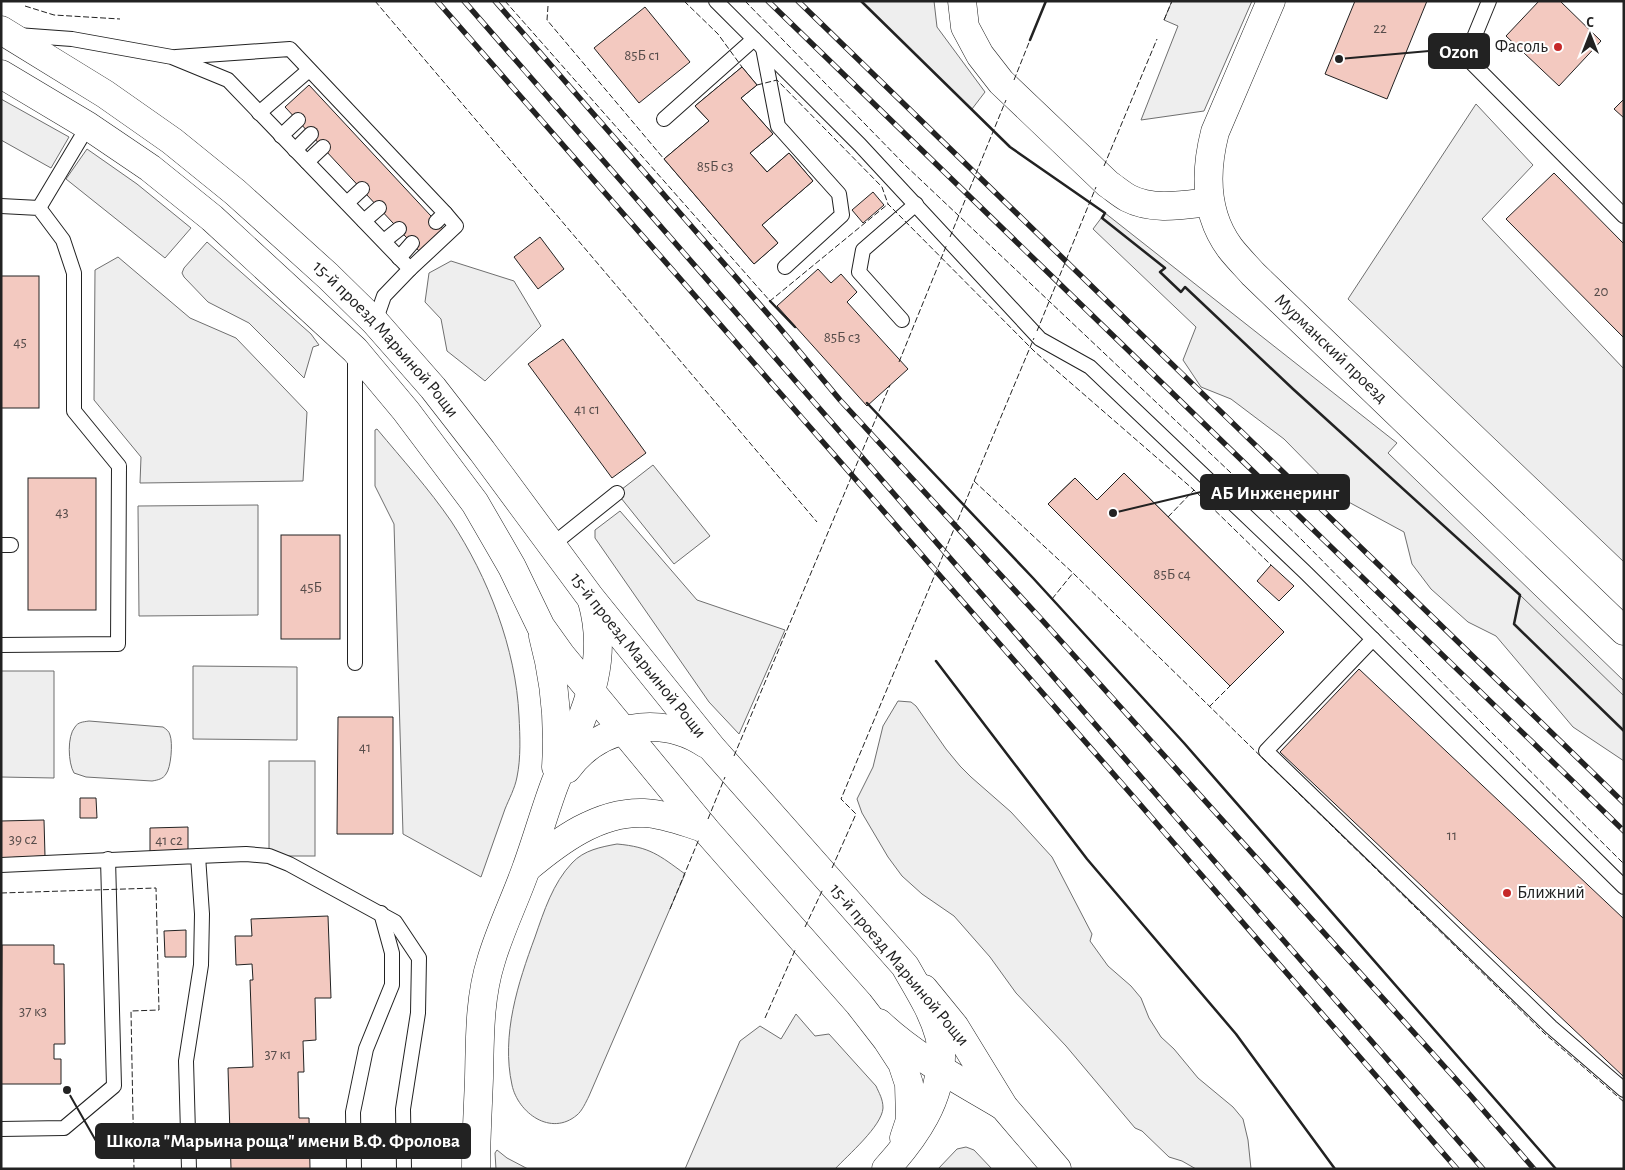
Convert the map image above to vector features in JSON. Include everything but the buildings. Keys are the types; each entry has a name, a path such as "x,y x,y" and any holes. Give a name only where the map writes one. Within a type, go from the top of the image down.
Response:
{"main road":[{"path":"962,1 965,26 980,55 1001,82 1108,184 1128,198 1152,206 1210,202"},
{"name":"Мурманский проезд","path":"1271,1 1216,132 1208,171 1210,202 1216,224 1229,247 1253,274 1624,631"},
{"name":"15-й проезд Марьиной Рощи","path":"5,32 105,94 172,140 234,192 328,276 375,322 433,388 590,597 712,748 905,966 955,1027 1004,1108"},
{"name":"15-й проезд Марьиной Рощи","path":"1,74 88,126 150,168 212,218 355,350 406,411 475,503 512,567 541,628 591,692 624,729 704,828 859,1004 893,1036 941,1069 1004,1108"},
{"path":"476,1169 480,1041 484,990 490,961 526,869 554,786 581,722 591,692 599,654 597,620 590,597"},
{"path":"541,628 550,661 556,711 557,750 554,786"},
{"path":"554,786 576,756 600,738 624,729 649,727 672,730 696,737 712,748"},
{"path":"526,869 554,846 586,826 616,816 642,813 669,817 704,828"},
{"path":"893,1161 920,1125 935,1094 941,1069 940,1037 930,1008 905,966"},
{"path":"859,1004 902,1063 909,1084 910,1120 893,1161"},
{"path":"1004,1108 1056,1169"}],"lane":[{"path":"716,1 916,204 1040,339 1090,366 1305,572 1624,886"},
{"path":"1489,1 1466,57 1624,216"},
{"path":"5,32 52,36 172,57 228,80 410,270"},
{"path":"664,119 759,44"},
{"path":"759,44 778,126 839,194 842,215 785,267"},
{"path":"172,57 290,49 309,70 325,95 440,218 456,226 384,296 375,322"},
{"path":"259,113 309,70"},
{"path":"282,136 298,120"},
{"path":"39,208 88,126"},
{"path":"295,150 311,134"},
{"path":"307,162 323,148"},
{"path":"347,203 362,189"},
{"path":"902,320 859,272 863,250 916,204"},
{"path":"1,206 39,208"},
{"path":"1,646 118,644 119,466 74,410 74,273 63,240 39,208"},
{"path":"364,221 379,208"},
{"path":"384,241 399,229"},
{"path":"399,258 412,244"},
{"path":"355,350 355,663"},
{"path":"552,545 617,493"},
{"path":"1373,639 1266,750 1551,1027 1624,1090"},
{"path":"1,865 246,854 269,856 289,864 395,922 418,958 418,1012 403,1108 404,1169"},
{"path":"189,1169 186,1061 201,965 202,914 198,856"},
{"path":"1,1128 64,1128 114,1086 108,859"},
{"path":"354,1169 353,1112 366,1049 392,985 392,953 381,913"}],"shaded area":[{"path":"861,1 934,1 937,27 985,92 972,109"},
{"path":"1172,1 1252,1 1204,111 1141,120 1178,26 1164,20"},
{"path":"1,99 69,137 51,168 1,140"},
{"path":"1476,104 1533,165 1482,219 1624,369 1624,562 1348,299"},
{"path":"87,149 137,184 191,228 165,258 66,179"},
{"path":"1105,213 1397,443 1388,453 1624,681 1624,761 1573,727 1496,636 1468,622 1431,589 1412,564 1404,532 1343,499 1284,439 1231,399 1201,387 1183,360 1196,327 1093,229"},
{"path":"207,242 311,334 319,345 313,347 304,378 249,323 208,302 184,277 182,273 184,268"},
{"path":"118,257 190,318 236,338 307,412 303,481 140,483 141,457 94,400 95,270"},
{"path":"451,261 514,281 541,326 485,381 447,351 441,319 425,302 429,273"},
{"path":"377,429 434,497 464,543 477,566 498,614 512,665 519,716 520,747 518,770 515,785 481,877 403,834 394,524 375,486 375,430"},
{"path":"653,465 710,536 674,564 617,493"},
{"path":"258,505 258,615 139,616 138,506"},
{"path":"620,511 697,600 785,630 739,734 709,702 595,538 595,530"},
{"path":"1520,595 1624,696 1624,731 1514,624"},
{"path":"193,666 297,667 297,740 193,739"},
{"path":"1,671 54,671 54,778 1,777"},
{"path":"898,701 911,702 916,706 960,766 1011,812 1052,857 1092,934 1090,941 1108,966 1131,986 1141,998 1149,1018 1161,1037 1174,1049 1198,1078 1233,1107 1243,1119 1248,1140 1251,1169 1196,1169 1182,1161 1169,1157 1142,1131 1135,1128 1066,1046 1016,993 990,957 954,916 922,894 902,876 888,857 862,813 857,799 873,767 883,726"},
{"path":"81,722 163,727 170,734 171,739 168,771 162,778 152,781 86,777 74,773 70,756 72,731"},
{"path":"269,761 315,761 315,856 269,856"},
{"path":"617,844 638,847 654,853 685,874 584,1106 577,1115 567,1121 557,1124 547,1123 528,1113 515,1095 512,1085 509,1066 510,1028 517,991 542,917 559,879 572,863 582,855 599,848"},
{"path":"796,1014 815,1036 829,1034 876,1086 882,1099 883,1108 871,1132 835,1169 685,1169 740,1041 760,1026 781,1039"},
{"path":"966,1147 974,1150 992,1169 938,1169 957,1149"},
{"path":"497,1150 507,1158 528,1169 496,1169 495,1153"}],"railway":[{"path":"437,1 1457,1169"},
{"path":"464,1 1483,1169"},
{"path":"495,1 774,321 840,400 1042,620 1471,1096 1534,1169"},
{"path":"768,1 1624,831"},
{"path":"798,1 1624,803"}],"fence":[{"path":"375,1 817,522"},
{"path":"505,1 770,301 888,204"},
{"path":"684,1 718,34 742,67"},
{"path":"745,1 905,165 1302,540 1624,864"},
{"path":"1164,20 1172,1"},
{"path":"25,6 54,15 120,19"},
{"path":"548,6 547,20 664,159"},
{"path":"1104,166 1157,39"},
{"path":"1014,80 1030,40"},
{"path":"757,85 777,80 882,187 888,204 1034,351 1194,490 1271,565"},
{"path":"950,237 1006,100"},
{"path":"1037,331 1096,187"},
{"path":"899,362 947,244"},
{"path":"832,868 856,814 841,799 1034,338"},
{"path":"734,756 890,385"},
{"path":"974,481 1073,573"},
{"path":"1168,517 1194,490"},
{"path":"1052,599 1073,573 1544,1033 1624,1102"},
{"path":"1209,707 1230,686"},
{"path":"708,819 725,777"},
{"path":"670,909 699,839"},
{"path":"1,893 156,888 159,1010 131,1011 134,1169"},
{"path":"805,927 823,889"},
{"path":"765,1018 796,948"}],"wall":[{"path":"861,1 1010,147 1105,213 1102,218 1165,268 1160,272 1181,292 1185,287 1293,389 1520,595 1514,624 1624,731"},
{"path":"1030,40 1046,1"},
{"path":"770,301 795,327"},
{"path":"867,403 1033,578 1184,743 1556,1169"},
{"path":"936,661 1087,859 1236,1034 1335,1169"}],"place":[{"name":"Фасоль","path":"1558,47"},
{"name":"Ozon","path":"1339,59"},
{"name":"АБ Инженеринг","path":"1113,513"},
{"name":"Ближний","path":"1507,893"},
{"name":"Школа \"Марьина роща\" имени В.Ф. Фролова","path":"67,1090"}]}
